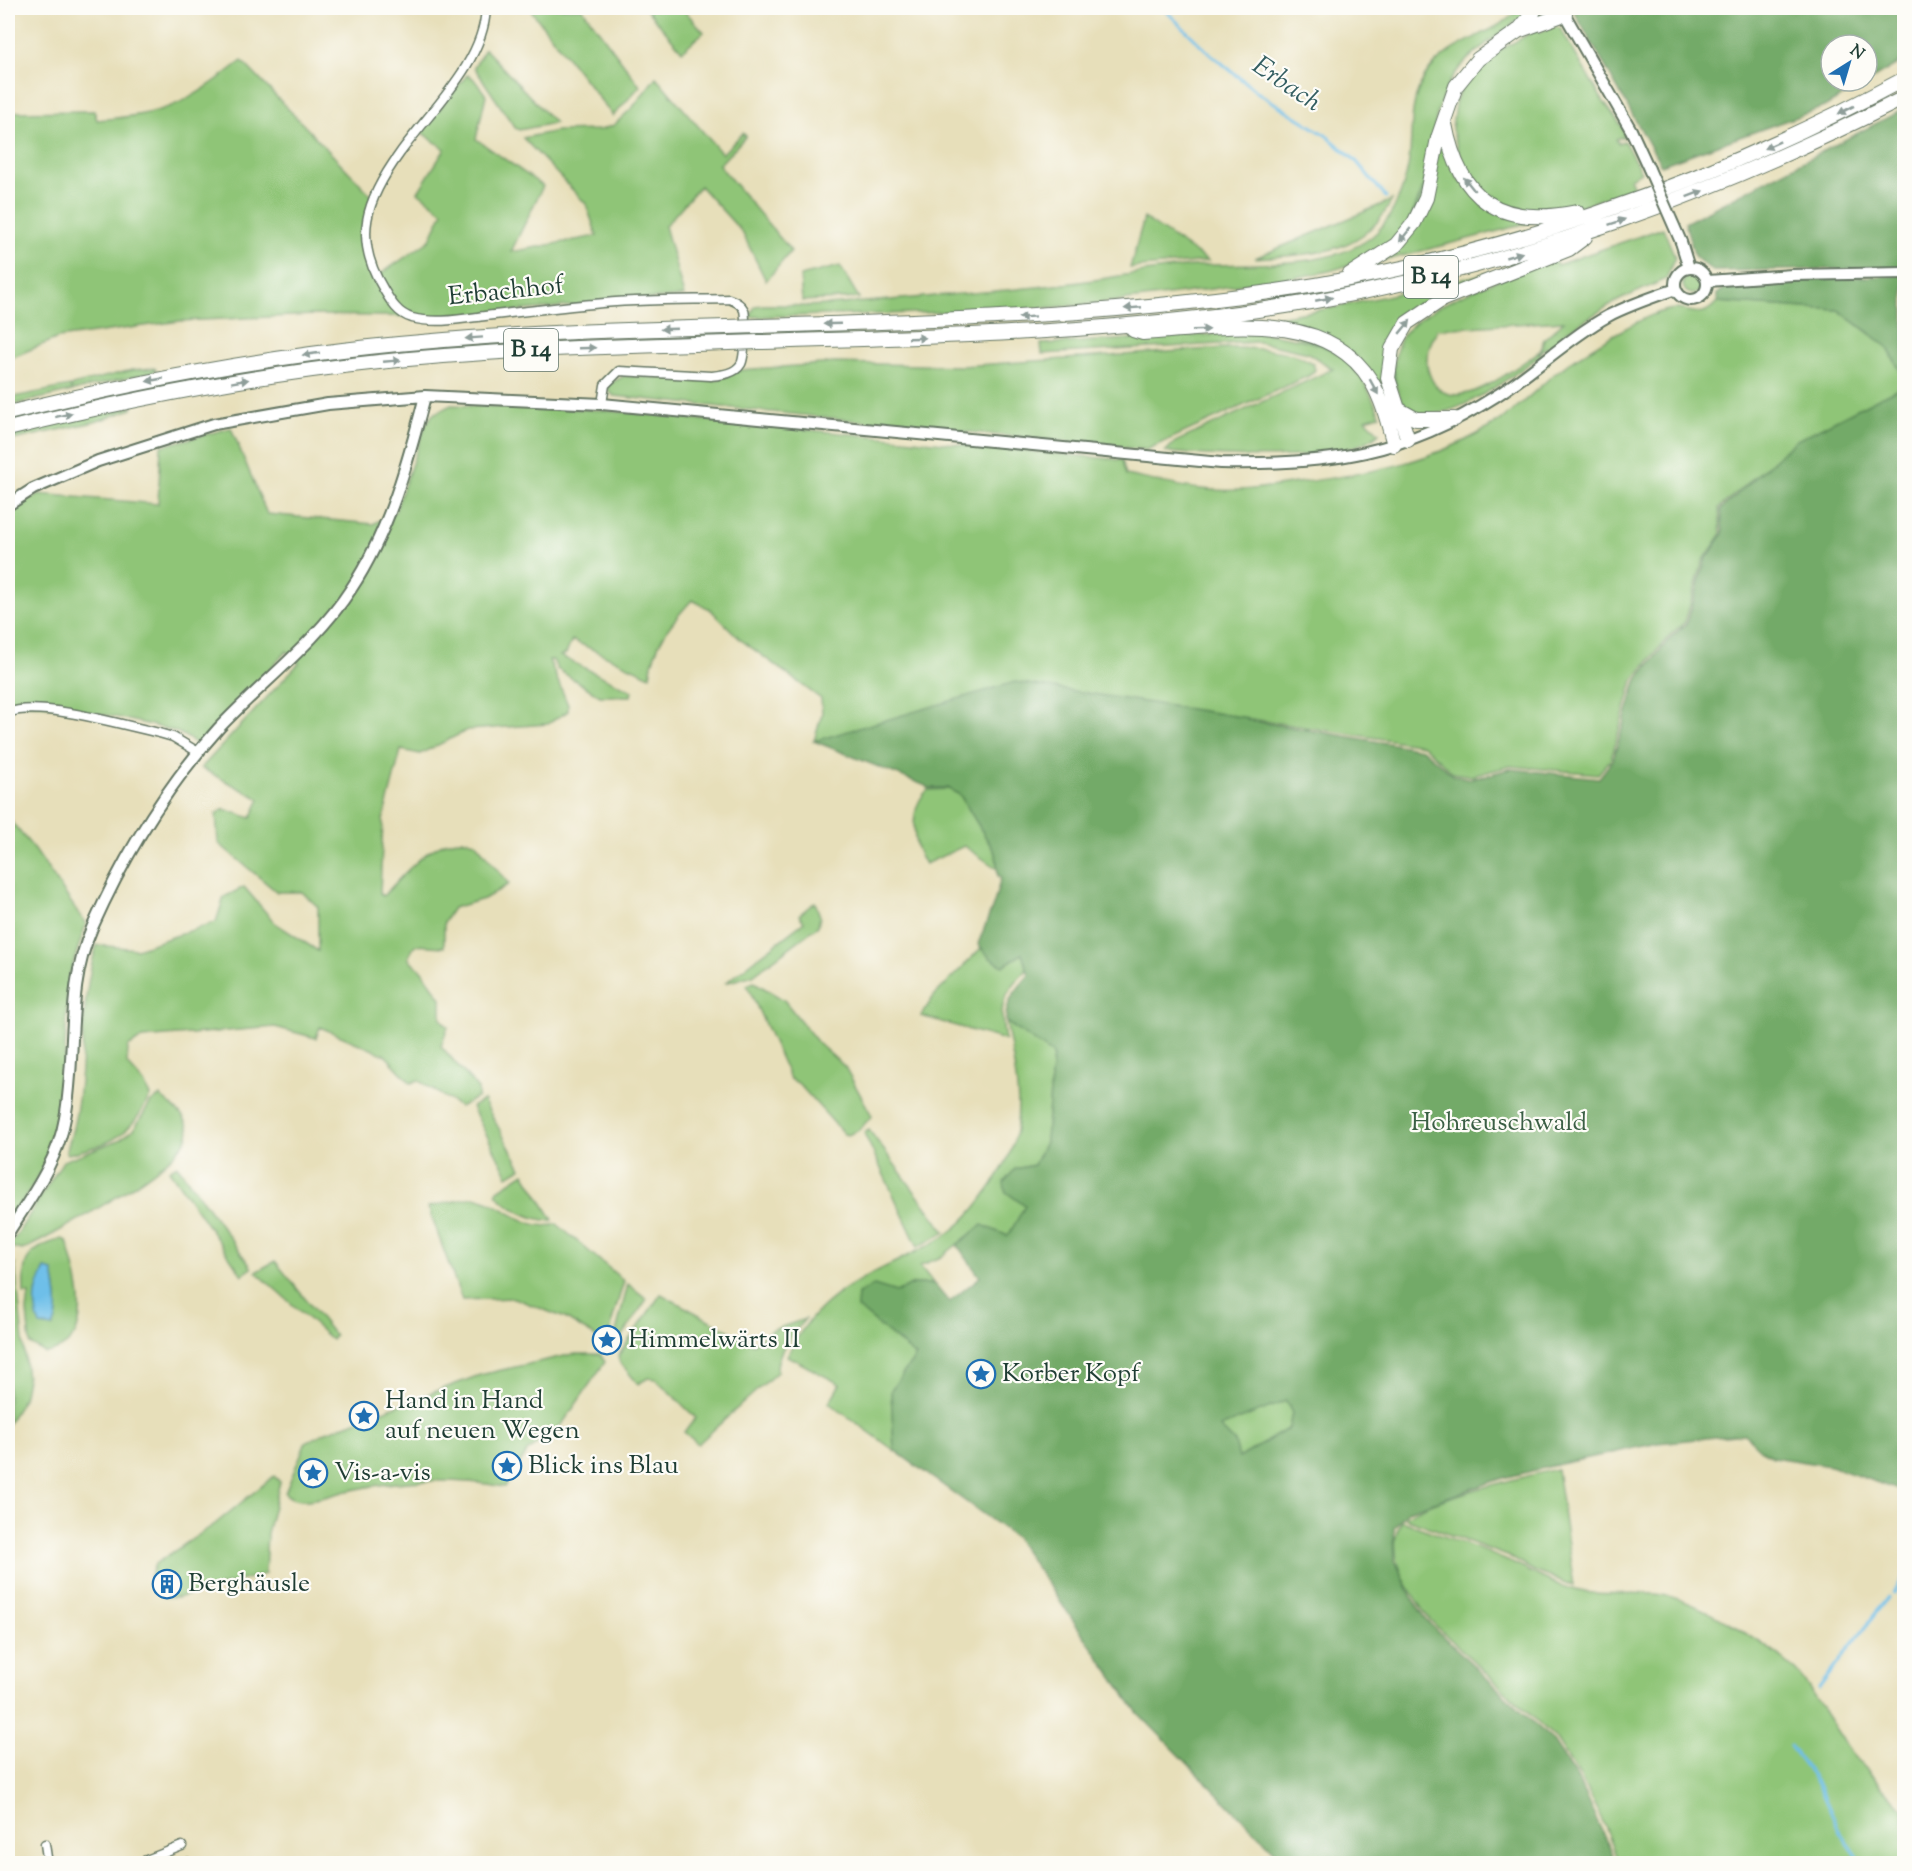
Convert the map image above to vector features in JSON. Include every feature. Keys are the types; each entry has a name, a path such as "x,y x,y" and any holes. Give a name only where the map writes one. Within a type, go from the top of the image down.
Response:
{"highway":[{"path":"1518,31 1537,9"},
{"path":"1345,279 1357,268 1376,260 1396,246 1414,224 1431,181 1438,138 1450,97 1461,76 1488,50 1518,31 1563,11"},
{"name":"B 14","path":"8,413 195,373 369,347 544,334 1086,313 1199,302 1345,279 1463,253 1594,214 1752,154 1905,79"},
{"name":"B 14","path":"8,429 182,391 379,362 541,350 933,337 1116,326 1266,309 1351,294 1469,267 1593,231 1754,170 1905,98"},
{"path":"1444,122 1456,167 1471,189 1492,205 1525,216 1546,217 1579,211 1594,214"},
{"path":"1408,441 1388,378 1389,363 1397,336 1407,322 1443,298 1569,249 1593,231"},
{"path":"1116,326 1143,333 1276,329 1311,334 1345,352 1370,380 1379,396 1394,445"},
{"path":"1398,409 1416,418 1455,419"}],"street":[{"name":"Erbachhof","path":"486,8 483,34 467,64 398,155 374,196 366,227 366,249 376,277 392,303 404,315 414,318 443,321 596,303 729,299 741,306 744,314 744,354 737,368 725,375 711,376 619,371 605,385 602,404"},
{"path":"1563,11 1631,130 1681,242 1689,268"},
{"path":"1689,268 1698,269 1708,281 1706,293 1694,300 1681,297 1676,289 1677,277 1689,268"},
{"path":"1708,281 1792,275 1905,273"},
{"path":"8,505 33,489 98,461 214,424 328,404 425,396 602,404 1221,464 1309,463 1408,441 1455,419 1505,390 1607,317 1676,289"},
{"path":"8,1233 50,1167 59,1141 65,1118 70,1076 75,986 90,932 131,849 198,752 330,617 350,590 375,547 386,519 413,443 425,396"},
{"path":"8,713 32,708 83,717 173,737 198,752"},
{"path":"45,1844 48,1863"},
{"path":"136,1863 182,1846"}],"green space":[{"path":"529,8 582,8 640,86 613,116"},
{"path":"645,8 682,8 704,32 682,51"},
{"path":"1572,8 1904,8 1904,60 1879,75 1879,33 1819,33 1819,93 1848,93 1824,107 1661,165"},
{"path":"1520,9 1527,12 1477,51 1451,80 1436,120 1424,185 1418,205 1408,224 1394,240 1378,252 1360,261 1341,268 1299,277 1081,305 981,311 750,317 755,306 761,305 824,305 1014,289 1180,267 1290,262 1338,254 1359,245 1376,233 1395,207 1410,154 1412,115 1416,96 1424,78 1433,66 1456,47 1496,26"},
{"path":"1553,27 1560,28 1603,101 1621,125 1626,136 1616,139 1618,143 1624,141 1641,172 1630,178 1634,188 1578,207 1532,212 1495,201 1465,174 1452,129 1455,103 1466,79 1491,55 1538,29 1540,32"},
{"path":"485,49 555,123 519,130 515,128 474,67"},
{"path":"242,61 373,197 365,236 376,277 429,241 443,212 418,192 445,149 421,132 467,75 473,78 486,95 476,139 543,186 511,252 597,236 586,204 523,138 557,131 600,130 614,125 633,107 656,77 722,154 743,133 746,136 719,165 791,251 766,281 742,232 700,186 665,226 684,296 444,317 314,315 180,321 58,338 8,359 8,112 94,111 97,120 142,114 159,110 190,97"},
{"path":"1904,109 1904,268 1713,271 1695,257 1685,223"},
{"path":"1443,139 1458,179 1533,222 1383,261 1398,249"},
{"path":"1392,200 1367,232 1351,242 1316,253 1255,258"},
{"path":"1144,218 1208,261 1130,268"},
{"path":"1663,228 1675,257 1666,279 1613,303 1564,333 1565,337 1541,351 1540,356 1487,393 1443,412 1423,414 1407,407 1397,389 1395,363 1399,343 1412,325 1449,302 1495,281 1554,259 1557,265","holes":["1564,321 1544,339 1540,351 1498,379 1465,394 1450,394 1438,388 1427,367 1428,350 1438,329"]},
{"path":"840,266 859,298 802,301 800,276"},
{"path":"1497,271 1421,305 1411,313 1390,339 1398,430 1356,356 1253,321 1337,307"},
{"path":"1693,274 1700,277 1703,284 1700,291 1693,294 1686,291 1683,284 1686,277"},
{"path":"1904,275 1904,378 1887,346 1838,310 1717,302 1717,294 1733,283"},
{"path":"1717,302 1838,310 1887,347 1904,378 1904,385 1795,441 1719,508 1721,535 1703,561 1685,622 1669,636 1633,680 1611,759 1598,774 1510,766 1472,776 1453,773 1423,745 1015,683 814,741 822,714 821,699 741,640 710,609 692,600 677,617 659,644 650,676 572,640 566,654 560,656 632,691 631,696 600,696 557,669 553,660 549,660 568,705 568,711 548,724 468,730 420,754 401,750 383,820 380,893 383,896 412,866 435,848 448,842 461,840 475,842 509,884 484,899 453,908 444,922 444,947 415,945 408,958 422,971 441,998 441,1019 448,1027 441,1046 478,1089 478,1097 460,1107 418,1080 411,1083 385,1055 320,1027 316,1038 275,1027 142,1038 128,1047 127,1064 144,1083 150,1096 135,1121 118,1137 108,1142 68,1154 66,1152 78,1101 86,997 97,945 137,949 216,922 224,897 244,887 275,923 318,951 318,907 302,892 277,892 218,843 216,814 224,809 251,818 260,799 201,768 299,663 287,651 199,745 179,733 91,712 39,705 19,704 8,707 8,510 39,494 158,504 161,446 231,428 267,514 373,524 395,512 425,426 433,414 451,405 601,410 1122,460 1126,475 1164,483 1213,490 1261,488 1349,475 1426,457 1474,436 1498,422 1561,369 1617,333 1664,311 1676,309 1698,313 1707,311"},
{"path":"1257,332 1319,345 1334,351 1347,361 1369,392 1380,415 1366,419 1379,433 1362,444 1338,451 1309,455 1245,457 1165,452 1175,442 1333,369 1308,353 1258,342 1042,354 1041,344"},
{"path":"1225,348 1259,349 1292,354 1313,363 1315,370 1310,375 1146,450 614,396 608,390 609,384 624,376 716,380 740,370 835,363 962,366"},
{"path":"154,368 156,370 153,372 8,406 8,398 70,386 71,389 72,385 132,370"},
{"name":"Hohreuschwald","path":"1904,385 1904,1492 1830,1466 1773,1457 1763,1452 1744,1434 1658,1443 1556,1465 1500,1479 1408,1511 1394,1528 1395,1560 1413,1600 1429,1623 1552,1740 1576,1776 1617,1863 1286,1863 1137,1712 1015,1537 894,1450 891,1390 916,1356 857,1307 858,1294 874,1285 896,1292 914,1284 934,1284 949,1302 980,1277 957,1245 982,1225 1008,1236 1025,1206 1005,1191 1004,1182 1015,1169 1034,1165 1046,1140 1053,1054 1006,1022 1009,1002 1029,975 1022,954 1003,966 990,958 978,944 994,903 1001,877 998,876 996,854 960,795 948,788 927,788 814,741 1015,682 1248,718 1248,720 1422,749 1453,775 1472,779 1510,769 1599,778 1613,760 1636,681 1670,638 1687,623 1705,561 1723,534 1721,509 1795,441","holes":["1286,1401 1292,1413 1289,1428 1239,1458 1235,1442 1220,1427"]},
{"path":"133,406 132,409 95,422 8,441 8,436"},
{"path":"948,789 960,795 996,854 998,869 964,846 925,864 920,856 914,826 918,806 928,790"},
{"path":"10,820 35,850 86,924 68,979 62,1119 46,1164 8,1226 8,822"},
{"path":"815,902 820,916 818,926 753,975 725,983 804,922 799,915"},
{"path":"981,948 990,958 1022,954 1027,970 1012,987 1004,1001 1002,1018 1005,1040 921,1016 934,996"},
{"path":"754,982 784,1000 819,1044 845,1067 872,1116 859,1130 848,1135 844,1134 798,1083 790,1079 747,985"},
{"path":"1006,1022 1053,1054 1046,1140 1034,1165 1015,1169 1005,1191 1025,1206 1008,1236 982,1225 941,1257 920,1266 934,1284 914,1284 896,1292 874,1285 857,1307 916,1356 891,1390 894,1450 829,1403 840,1384 787,1356 800,1333 815,1314 832,1299 850,1286 935,1242 957,1226 982,1200 1005,1163 1015,1138 1017,1088"},
{"path":"160,1096 184,1118 187,1124 188,1135 180,1148 140,1181 86,1216 22,1250 13,1248 11,1244 63,1161 119,1140 134,1129 151,1102"},
{"path":"483,1100 521,1168 508,1176 472,1107"},
{"path":"869,1130 945,1232 918,1247 864,1133"},
{"path":"177,1165 252,1268 242,1275 169,1170"},
{"path":"524,1173 553,1220 538,1219 522,1213 496,1194 498,1190"},
{"path":"473,1197 494,1204 535,1225 557,1224 624,1281 612,1321 610,1343 607,1344 565,1318 514,1298 462,1300 428,1207"},
{"path":"62,1239 67,1241 76,1272 80,1307 79,1323 73,1337 62,1347 45,1353 30,1344 27,1311 29,1294 24,1294 24,1272 34,1252","holes":["45,1269 53,1271 57,1307 53,1327 36,1292"]},
{"path":"275,1261 335,1336 332,1340 256,1272"},
{"path":"15,1264 27,1379 23,1399 8,1424 8,1277"},
{"path":"628,1284 647,1299 622,1337 616,1332"},
{"path":"661,1294 753,1344 770,1331 805,1319 782,1350 777,1372 698,1444 684,1432 696,1418 656,1379 648,1378 638,1384 619,1361 618,1356"},
{"path":"573,1354 600,1354 605,1362 563,1423 527,1452 505,1487 465,1482 426,1481 367,1487 306,1500 298,1500 285,1493 306,1442 326,1432 480,1375"},
{"path":"1285,1400 1292,1413 1289,1428 1239,1458 1220,1427"},
{"path":"1557,1469 1574,1586 1534,1571 1510,1557 1405,1518 1415,1511 1453,1496"},
{"path":"274,1476 280,1482 267,1533 265,1574 177,1598 164,1597 154,1592 150,1578 155,1564 215,1524"},
{"path":"1402,1521 1480,1549 1572,1589 1595,1593 1663,1595 1678,1599 1717,1617 1759,1642 1803,1679 1854,1757 1904,1810 1904,1863 1620,1863 1605,1826 1579,1775 1555,1738 1431,1621 1408,1587 1397,1560 1395,1546"}],"water":[{"path":"45,1269 53,1271 56,1292 57,1314 53,1327 40,1325 35,1304 39,1283"}],"waterway":[{"name":"Erbach","path":"1163,8 1207,51 1257,92 1327,136 1356,161 1386,197"},
{"path":"1893,1593 1904,1578"},
{"path":"1819,1688 1888,1597"},
{"path":"1790,1746 1817,1782 1840,1832 1863,1864"}],"place":[{"name":"Himmelwärts II","path":"607,1340"},
{"name":"Korber Kopf","path":"981,1374"},
{"name":"Hand in Hand auf neuen Wegen","path":"364,1416"},
{"name":"Blick ins Blau","path":"507,1466"},
{"name":"Vis-a-vis","path":"313,1473"},
{"name":"Berghäusle","path":"167,1584"}]}
